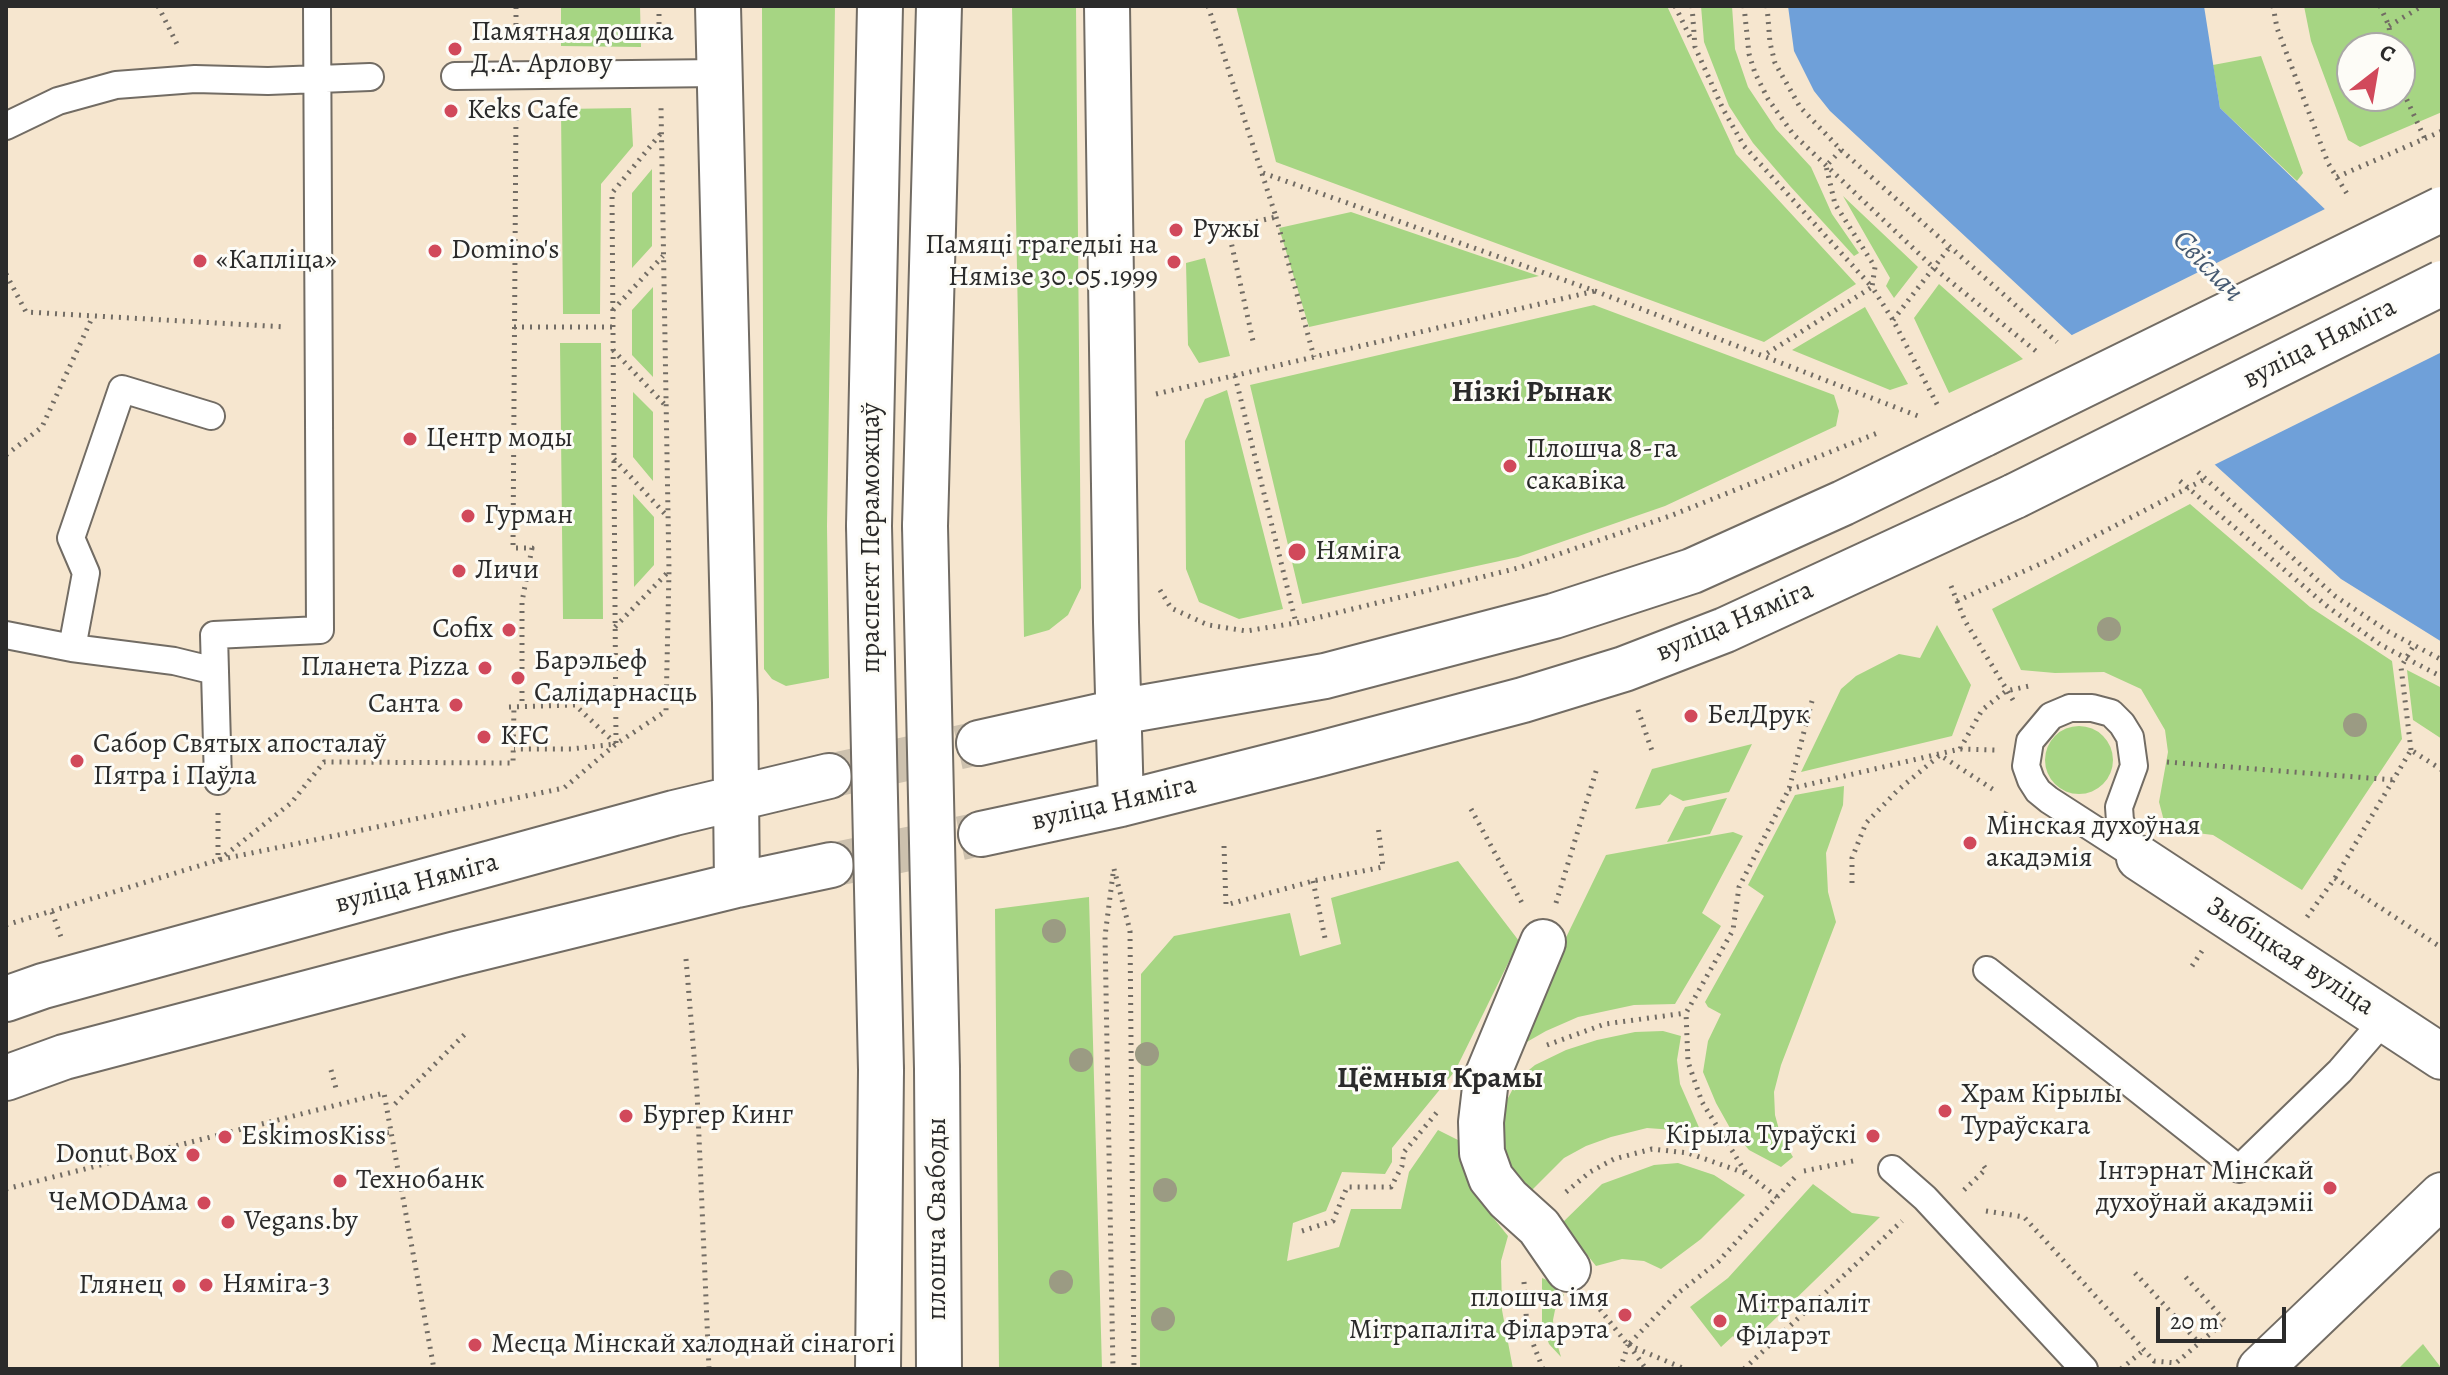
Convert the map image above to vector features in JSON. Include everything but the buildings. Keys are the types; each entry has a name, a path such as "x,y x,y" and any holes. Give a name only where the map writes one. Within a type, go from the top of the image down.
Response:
{"main road":[{"path":"718,6 737,885"},
{"name":"праспект Пераможцаў","path":"880,6 869,526 881,1070"},
{"name":"праспект Пераможцаў","path":"937,1069 925,526 939,6"},
{"path":"1107,6 1121,804"},
{"path":"979,743 1118,712 1325,676 1567,612 1692,571 1843,503 2442,209"},
{"name":"вуліца Няміга","path":"981,834 1121,804 1523,700 1624,669 1725,630 2015,496 2442,283"},
{"name":"вуліца Няміга","path":"6,999 43,986 737,796 829,776"},
{"name":"Зыбіцкая вуліца","path":"2139,858 2442,1057"},
{"path":"6,1078 94,1049 456,954 831,865"},
{"path":"1543,942 1486,1079 1481,1122 1482,1153 1491,1178 1508,1199 1539,1227 1577,1280"},
{"name":"плошча Свабоды","path":"937,1069 939,1369"},
{"name":"плошча Свабоды","path":"878,1369 881,1070"},
{"path":"2260,1369 2442,1195"}],"lane":[{"path":"218,781 214,635 320,630 317,6"},
{"path":"455,76 719,73"},
{"path":"6,126 58,101 116,85 195,79 370,77"},
{"path":"72,648 86,573 71,538 122,389 211,416"},
{"path":"6,635 72,648 174,661 215,671"},
{"path":"2070,708 2092,708 2111,713 2122,724 2130,737 2134,766 2119,807 2120,821 2139,858 2038,791 2026,766 2027,752 2035,732 2051,716 2070,708"},
{"path":"1987,970 2239,1169 2340,1071 2385,1019"},
{"path":"1892,1169 1925,1198 2084,1369"}],"path":[{"path":"218,860 291,803 324,762 513,763 522,602 532,548 513,548 516,6"},
{"path":"6,925 218,860 564,788 616,744 666,711 669,571 659,6"},
{"path":"1208,6 1263,173 1314,357"},
{"path":"1675,6 1723,109 1744,146 1872,287 1893,320 1939,409"},
{"path":"1692,6 1695,47"},
{"path":"1744,6 1749,54 1755,73 1768,99 1793,134 1934,268 2037,352"},
{"path":"1767,6 1770,43 1786,85 1800,107 1841,150 2057,342"},
{"path":"2273,6 2277,28 2328,163 2349,197"},
{"path":"2380,6 2390,32"},
{"path":"2389,26 2422,6"},
{"path":"2412,112 2425,139"},
{"path":"2337,177 2442,131"},
{"path":"616,744 612,193 662,132"},
{"path":"1826,166 1841,150"},
{"path":"1765,355 1872,287 1875,267 1835,204 1826,166"},
{"path":"1263,173 1595,291 1918,416"},
{"path":"1253,341 1228,228 1276,217"},
{"path":"1893,320 1949,248"},
{"path":"613,310 664,255"},
{"path":"6,274 26,312 319,329"},
{"path":"1150,396 1595,291"},
{"path":"6,455 42,427 92,318"},
{"path":"514,327 612,327"},
{"path":"612,349 666,406"},
{"path":"1235,376 1296,623"},
{"path":"1904,422 1953,403"},
{"path":"1157,576 1159,589 1171,608 1208,625 1246,631 1296,623 1518,568 1670,516 1889,428"},
{"path":"613,458 668,517"},
{"path":"2198,472 2335,596 2389,632 2442,660"},
{"path":"1957,601 2049,560 2205,479"},
{"path":"2180,481 2328,607 2406,659 2442,677"},
{"path":"615,627 669,571"},
{"path":"1951,586 1965,621 2006,691 2035,732"},
{"path":"2294,909 2307,917 2335,878 2411,750 2401,667 2414,645"},
{"path":"1789,789 1960,749 1982,710 2006,691 2032,685"},
{"path":"1746,1173 1702,1102 1688,1062 1686,1013 1733,930 1739,887 1789,789 1812,701"},
{"path":"515,706 575,705 616,744"},
{"path":"514,749 571,749 616,744"},
{"path":"2411,750 2442,770"},
{"path":"1852,883 1852,858 1866,823 1898,790 1940,755"},
{"path":"2157,762 2394,780"},
{"path":"1543,942 1597,768"},
{"path":"218,781 218,860"},
{"path":"1997,827 2013,802"},
{"path":"1471,809 1543,942"},
{"path":"1224,846 1226,905 1313,881 1383,867 1378,825"},
{"path":"1113,1369 1105,936 1114,869 1130,931 1134,1369"},
{"path":"2335,878 2442,948"},
{"path":"1313,881 1326,943"},
{"path":"2192,966 2204,948"},
{"path":"686,959 697,1091 709,1369"},
{"path":"1486,1079 1548,1044 1577,1032 1605,1024 1686,1013"},
{"path":"395,1104 465,1034"},
{"path":"331,1070 337,1092"},
{"path":"6,1189 384,1093 434,1369"},
{"path":"354,1101 357,1112"},
{"path":"379,1134 391,1132"},
{"path":"1543,1369 1527,1328 1522,1287 1539,1227 1570,1188 1614,1159 1652,1149 1688,1153 1746,1173 1777,1197"},
{"path":"1302,1231 1333,1221 1347,1187 1391,1187 1402,1166 1404,1152"},
{"path":"1969,1185 1986,1169 1981,1162"},
{"path":"1620,1369 1628,1345 1678,1293 1718,1262 1797,1175"},
{"path":"1744,1369 1925,1198"},
{"path":"1979,1209 2024,1217 2154,1361 2176,1363 2225,1321 2182,1273"},
{"path":"2135,1273 2199,1343"},
{"path":"1577,1280 1646,1369"},
{"path":"1628,1345 1685,1369"},
{"path":"2121,1369 2145,1349"}],"green space":[{"path":"561,6 640,6 641,47 561,46"},
{"path":"762,6 835,6 827,526 829,678 786,686 772,679 764,669"},
{"path":"1012,6 1076,6 1081,588 1068,615 1049,630 1024,637"},
{"path":"1236,6 1667,6 1736,154 1856,284 1764,342 1276,162"},
{"path":"1701,6 1732,6 1735,49 1748,87 1776,129 1811,167 1832,214 1859,253 1854,256 1790,186 1753,143 1729,106 1704,42"},
{"path":"2304,6 2442,6 2442,112 2360,147 2348,140 2338,112 2416,112 2416,32 2336,32 2336,108 2311,41"},
{"path":"2261,56 2303,173 2297,181 2220,108 2213,65"},
{"path":"631,108 633,146 601,184 600,314 563,314 561,109"},
{"path":"652,169 652,246 632,268 632,193"},
{"path":"1843,196 1918,267 1894,298 1886,286 1890,278"},
{"path":"1351,212 1539,276 1309,327 1279,228"},
{"path":"1205,258 1230,356 1199,363 1188,345 1186,263"},
{"path":"1939,284 2023,359 1949,393 1914,318"},
{"path":"653,287 653,377 632,355 632,310"},
{"name":"Плошча 8-га сакавіка","path":"1594,305 1834,395 1839,411 1836,426 1665,506 1518,557 1302,604 1250,385"},
{"path":"1865,307 1908,384 1890,390 1792,350"},
{"path":"560,343 601,343 603,619 563,619"},
{"path":"1227,390 1283,609 1239,619 1199,602 1186,569 1185,441 1205,399"},
{"path":"633,392 653,412 653,481 633,457"},
{"path":"633,494 654,517 654,565 634,587"},
{"path":"2190,504 2310,607 2392,661 2402,739 2302,890 2213,835 2181,831 2164,821 2159,802 2168,752 2165,730 2141,689 2104,672 2021,670 1992,609"},
{"path":"1937,625 1971,685 1952,736 1801,772 1841,689 1856,676 1899,654 1920,658"},
{"path":"2407,670 2442,688 2442,739 2413,720"},
{"path":"2079,726 2103,736 2113,760 2103,784 2079,794 2055,784 2045,760 2055,736"},
{"path":"1752,744 1729,792 1683,801 1670,794 1660,805 1635,809 1652,769"},
{"path":"1844,786 1843,805 1826,853 1828,892 1836,922 1781,1065 1774,1092 1775,1115 1781,1137 1793,1157 1781,1167 1749,1150 1730,1128 1716,1103 1703,1072 1708,1041 1721,1014 1705,1002 1764,896 1748,885 1795,795"},
{"path":"1727,798 1710,834 1667,842 1685,807"},
{"path":"1733,832 1743,836 1702,913 1721,926 1675,1004 1634,1005 1578,1017 1511,1051 1606,855"},
{"path":"1458,861 1519,941 1455,1071 1392,1148 1392,1162 1385,1174 1342,1172 1326,1211 1293,1223 1287,1261 1339,1247 1351,1209 1401,1209 1409,1172 1438,1130 1458,1140 1464,1171 1479,1200 1508,1236 1501,1261 1502,1310 1513,1369 1140,1369 1141,974 1174,936 1290,913 1300,956 1341,944 1331,898"},
{"path":"1089,897 1102,1369 999,1369 995,909"},
{"path":"1663,1031 1681,1036 1677,1060 1680,1084 1701,1132 1647,1128 1611,1137 1564,1158 1531,1191 1505,1166 1502,1121 1507,1100 1518,1079 1535,1065 1566,1050 1635,1032"},
{"path":"1678,1163 1714,1175 1745,1195 1701,1239 1661,1269 1644,1261 1622,1259 1596,1266 1562,1223 1602,1184 1654,1165"},
{"path":"1813,1184 1852,1213 1880,1217 1745,1348 1733,1336 1721,1347 1690,1307 1728,1278"},
{"path":"1542,1278 1552,1282 1564,1295 1553,1320 1561,1357 1549,1344 1542,1324"},
{"path":"2423,1344 2442,1369 2398,1369"}],"water":[{"name":"Свіслач","path":"1788,6 2204,6 2220,108 2442,322 2442,642 2341,579 1830,111 1814,91 1794,51"}],"pier":[{"path":"2329,207 2442,316 2442,352 2210,467 2068,337"}],"tunnel":[{"path":"829,776 979,743"},
{"path":"831,865 981,834"}],"place":[{"name":"Памятная дошка Д.А. Арлову","path":"455,49"},
{"name":"Keks Cafe","path":"451,111"},
{"name":"Ружы","path":"1176,230"},
{"name":"Domino's","path":"435,251"},
{"name":"«Капліца»","path":"200,261"},
{"name":"Памяці трагедыі на Нямізе 30.05.1999","path":"1174,262"},
{"name":"Центр моды","path":"410,439"},
{"name":"Плошча 8-га сакавіка","path":"1510,466"},
{"name":"Гурман","path":"468,516"},
{"name":"Няміга","path":"1297,552"},
{"name":"Личи","path":"459,571"},
{"name":"Cofix","path":"509,630"},
{"name":"Планета Pizza","path":"485,668"},
{"name":"Барэльеф Салідарнасць","path":"518,678"},
{"name":"Санта","path":"456,705"},
{"name":"БелДрук","path":"1691,716"},
{"name":"KFC","path":"484,737"},
{"name":"Сабор Святых апосталаў Пятра і Паўла","path":"77,761"},
{"name":"Мінская духоўная акадэмія","path":"1970,843"},
{"name":"Храм Кірылы Тураўскага","path":"1945,1111"},
{"name":"Бургер Кинг","path":"626,1116"},
{"name":"Кірыла Тураўскі","path":"1873,1136"},
{"name":"EskimosKiss","path":"225,1137"},
{"name":"Donut Box","path":"193,1155"},
{"name":"Технобанк","path":"340,1181"},
{"name":"Інтэрнат Мінскай духоўнай акадэміі","path":"2330,1188"},
{"name":"ЧеMODAма","path":"204,1203"},
{"name":"Vegans.by","path":"228,1222"},
{"name":"Няміга-3","path":"206,1285"},
{"name":"Глянец","path":"179,1286"},
{"name":"плошча імя Мітрапаліта Філарэта","path":"1625,1315"},
{"name":"Мітрапаліт Філарэт","path":"1720,1321"},
{"name":"Месца Мінскай халоднай сінагогі","path":"475,1345"}],"district":[{"name":"Нізкі Рынак","path":"1532,394"},
{"name":"Цёмныя Крамы","path":"1440,1080"}]}
